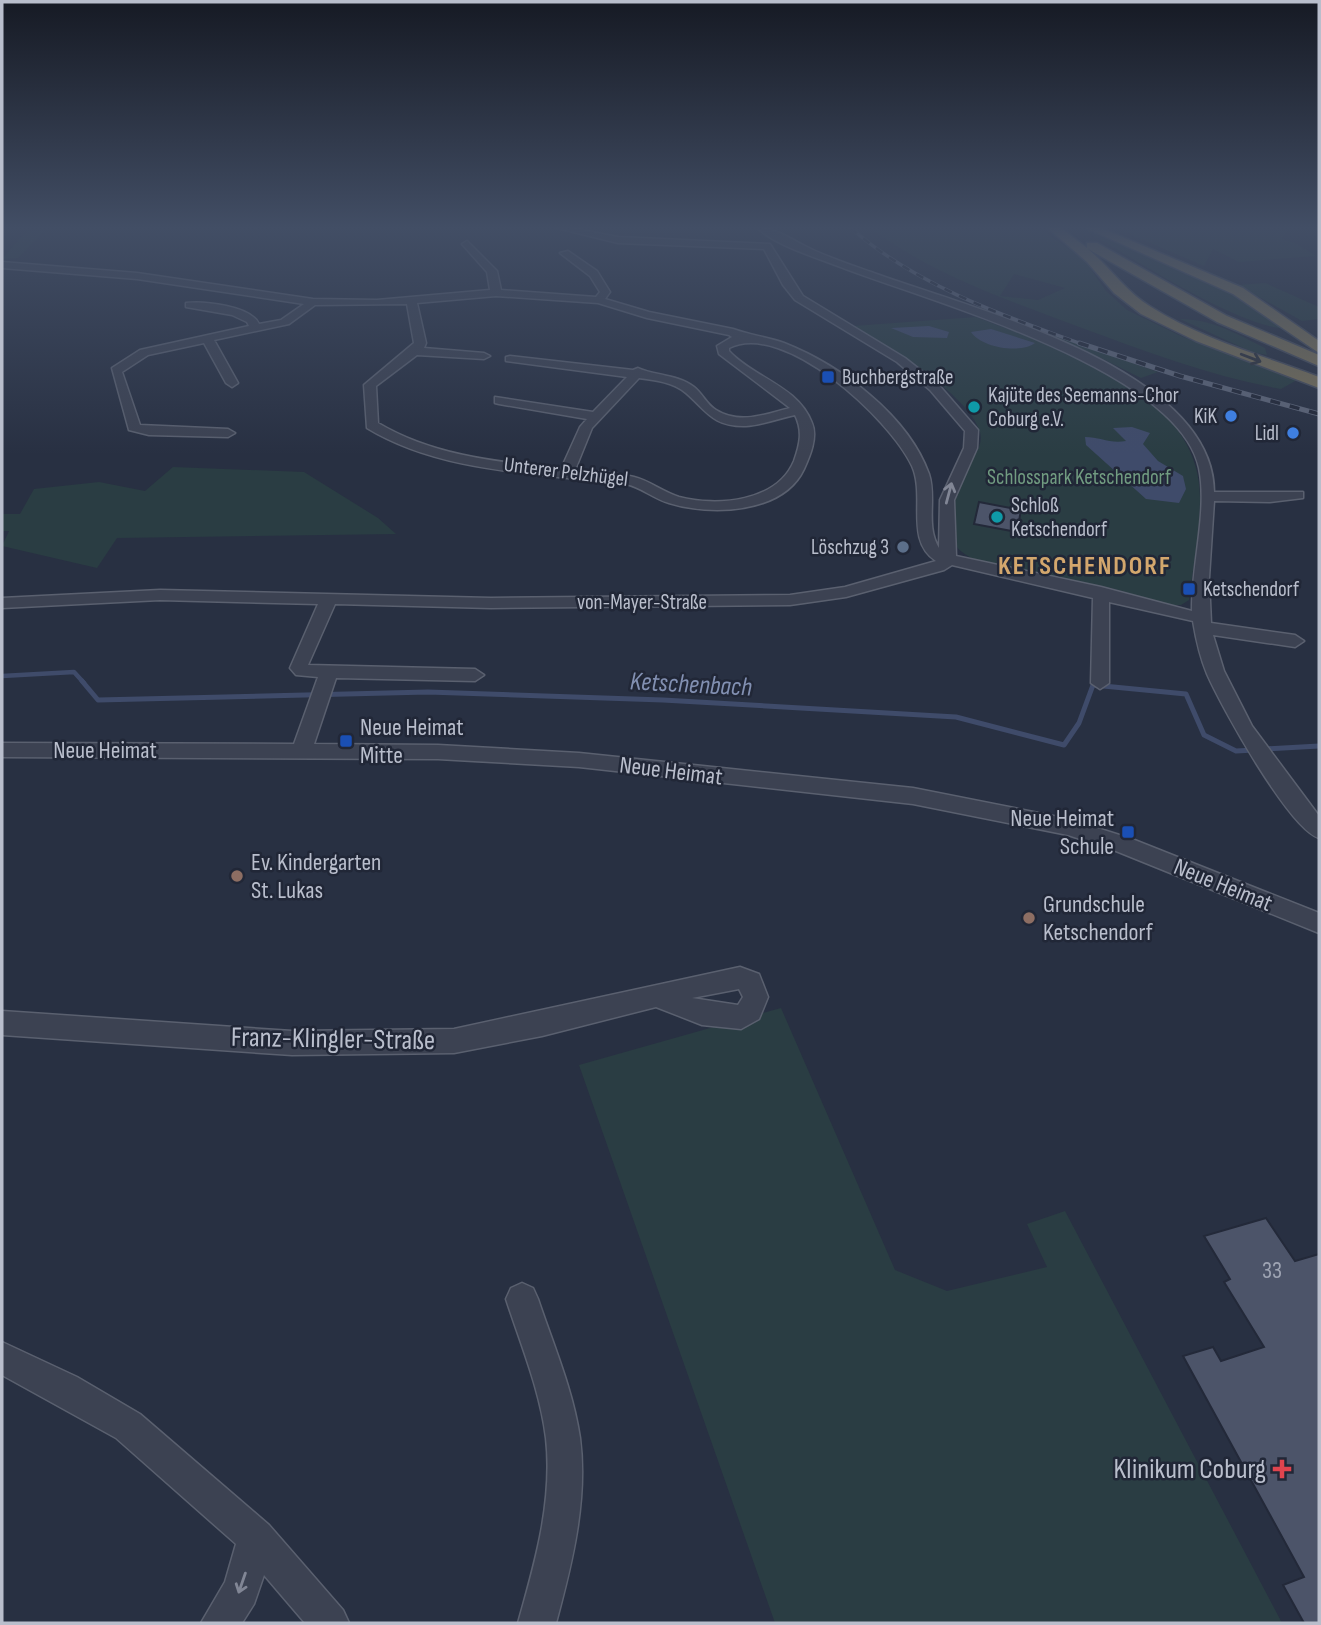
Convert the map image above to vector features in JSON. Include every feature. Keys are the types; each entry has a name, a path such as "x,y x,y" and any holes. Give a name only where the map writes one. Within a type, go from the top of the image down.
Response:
{"highway":[{"path":"1137,304 1191,334 1319,383"},
{"path":"1194,304 1222,319 1319,361"},
{"path":"1210,304 1319,353"},
{"path":"1261,304 1319,348"}],"street":[{"path":"190,304 234,312 252,320 255,328"},
{"path":"228,433 149,431 134,427 116,374 119,367 144,352 285,322 310,304"},
{"path":"412,304 420,343 415,351 484,356"},
{"path":"611,304 647,315 733,332 741,338 765,341 810,361 845,382 877,410 918,465 925,491 926,538 934,553 948,560 1101,592 1203,623 1295,641"},
{"path":"808,304 909,367 954,407 971,430 971,450 951,484 947,500 944,533 948,560"},
{"path":"950,304 1068,349 1130,381 1174,414 1190,432 1204,459 1207,496 1203,623 1217,676 1258,750 1319,830"},
{"path":"207,338 232,383"},
{"path":"741,338 723,346 726,356 775,388 797,410"},
{"name":"Unterer Pelzhügel","path":"415,351 370,385 372,425 444,455 588,477 633,481 684,503 725,504 768,497 787,486 802,457 807,428 797,410"},
{"path":"510,359 638,372 681,384 701,399 710,412 727,420 747,422 797,410"},
{"path":"567,472 581,435 594,416 638,372"},
{"path":"499,400 594,416"},
{"path":"1207,496 1270,498 1298,495"},
{"name":"von-Mayer-Straße","path":"2,603 160,594 328,601 790,600 846,592 938,567 948,560"},
{"path":"1100,683 1101,592"},
{"path":"328,601 299,668 307,673 326,679 475,675"},
{"path":"302,750 326,679"},
{"name":"Neue Heimat","path":"2,750 438,752 579,760 955,803 1069,827 1124,845 1319,923"},
{"name":"Franz-Klingler-Straße","path":"2,1023 292,1043 454,1041 660,997"},
{"path":"522,1299 559,1413 565,1484 556,1553 537,1623"},
{"path":"2,1358 65,1389 128,1426 256,1538 330,1623"},
{"path":"220,1623 241,1591 256,1538"}],"green space":[{"path":"1017,304 1120,304 1127,310 1183,337 1297,380 1281,389 1256,384 1180,363"},
{"path":"1214,304 1251,304 1287,329 1266,325"},
{"path":"1271,304 1312,304 1319,307 1319,319 1302,321"},
{"name":"Schlosspark Ketschendorf","path":"976,317 1046,344 1120,379 1152,402 1177,430 1194,462 1200,500 1189,600 1181,605 1170,605 1111,588 974,560 957,547 950,529 951,508 961,478 979,448 980,432 973,417 925,372 853,326"},
{"path":"1180,319 1224,328 1265,348 1267,355 1252,352"},
{"path":"1026,325 1158,372 1141,378 1101,358 1021,326"},
{"path":"173,467 304,472 378,518 396,534 117,538 97,568 2,546 9,531 2,531 2,514 20,514 34,489 99,482 145,491"},
{"path":"781,1008 895,1270 947,1291 1047,1267 1027,1224 1065,1211 1282,1623 775,1623 579,1065"}],"water":[{"path":"929,326 949,332 947,338 913,337 891,328"},
{"path":"991,329 1035,343 1020,348 1002,348 976,338 971,332"},
{"path":"1132,427 1150,433 1143,444 1158,461 1183,476 1186,489 1179,503 1146,499 1086,445 1085,437 1126,441 1113,428"}],"building":[{"name":"Schloß Ketschendorf","path":"979,502 1021,510 1017,532 974,524"},
{"name":"Klinikum Coburg","path":"1266,1218 1295,1261 1319,1254 1319,1623 1304,1623 1283,1585 1304,1577 1183,1356 1213,1347 1221,1361 1264,1347 1224,1282 1230,1279 1204,1236"}],"waterway":[{"name":"Ketschenbach","path":"2,676 74,672 84,683"},
{"name":"Ketschenbach","path":"82,681 98,700 428,692 663,700 956,717 1064,745 1079,723 1093,685 1186,694 1204,735 1236,751 1254,750"},
{"name":"Ketschenbach","path":"1264,749 1319,746"}],"railway":[{"path":"978,304 1084,345"},
{"path":"1079,343 1180,376 1319,414"}],"place":[{"name":"Buchbergstraße","path":"828,377"},
{"name":"Kajüte des Seemanns-Chor Coburg e.V.","path":"974,407"},
{"name":"KiK","path":"1231,416"},
{"name":"Lidl","path":"1293,433"},
{"name":"Schloß Ketschendorf","path":"997,517"},
{"name":"Löschzug 3","path":"903,547"},
{"name":"Ketschendorf","path":"1189,589"},
{"name":"Neue Heimat Mitte","path":"346,741"},
{"name":"Neue Heimat Schule","path":"1128,832"},
{"name":"Ev. Kindergarten St. Lukas","path":"237,876"},
{"name":"Grundschule Ketschendorf","path":"1029,918"},
{"name":"Klinikum Coburg","path":"1282,1469"}],"district":[{"name":"KETSCHENDORF","path":"1085,566"}]}
